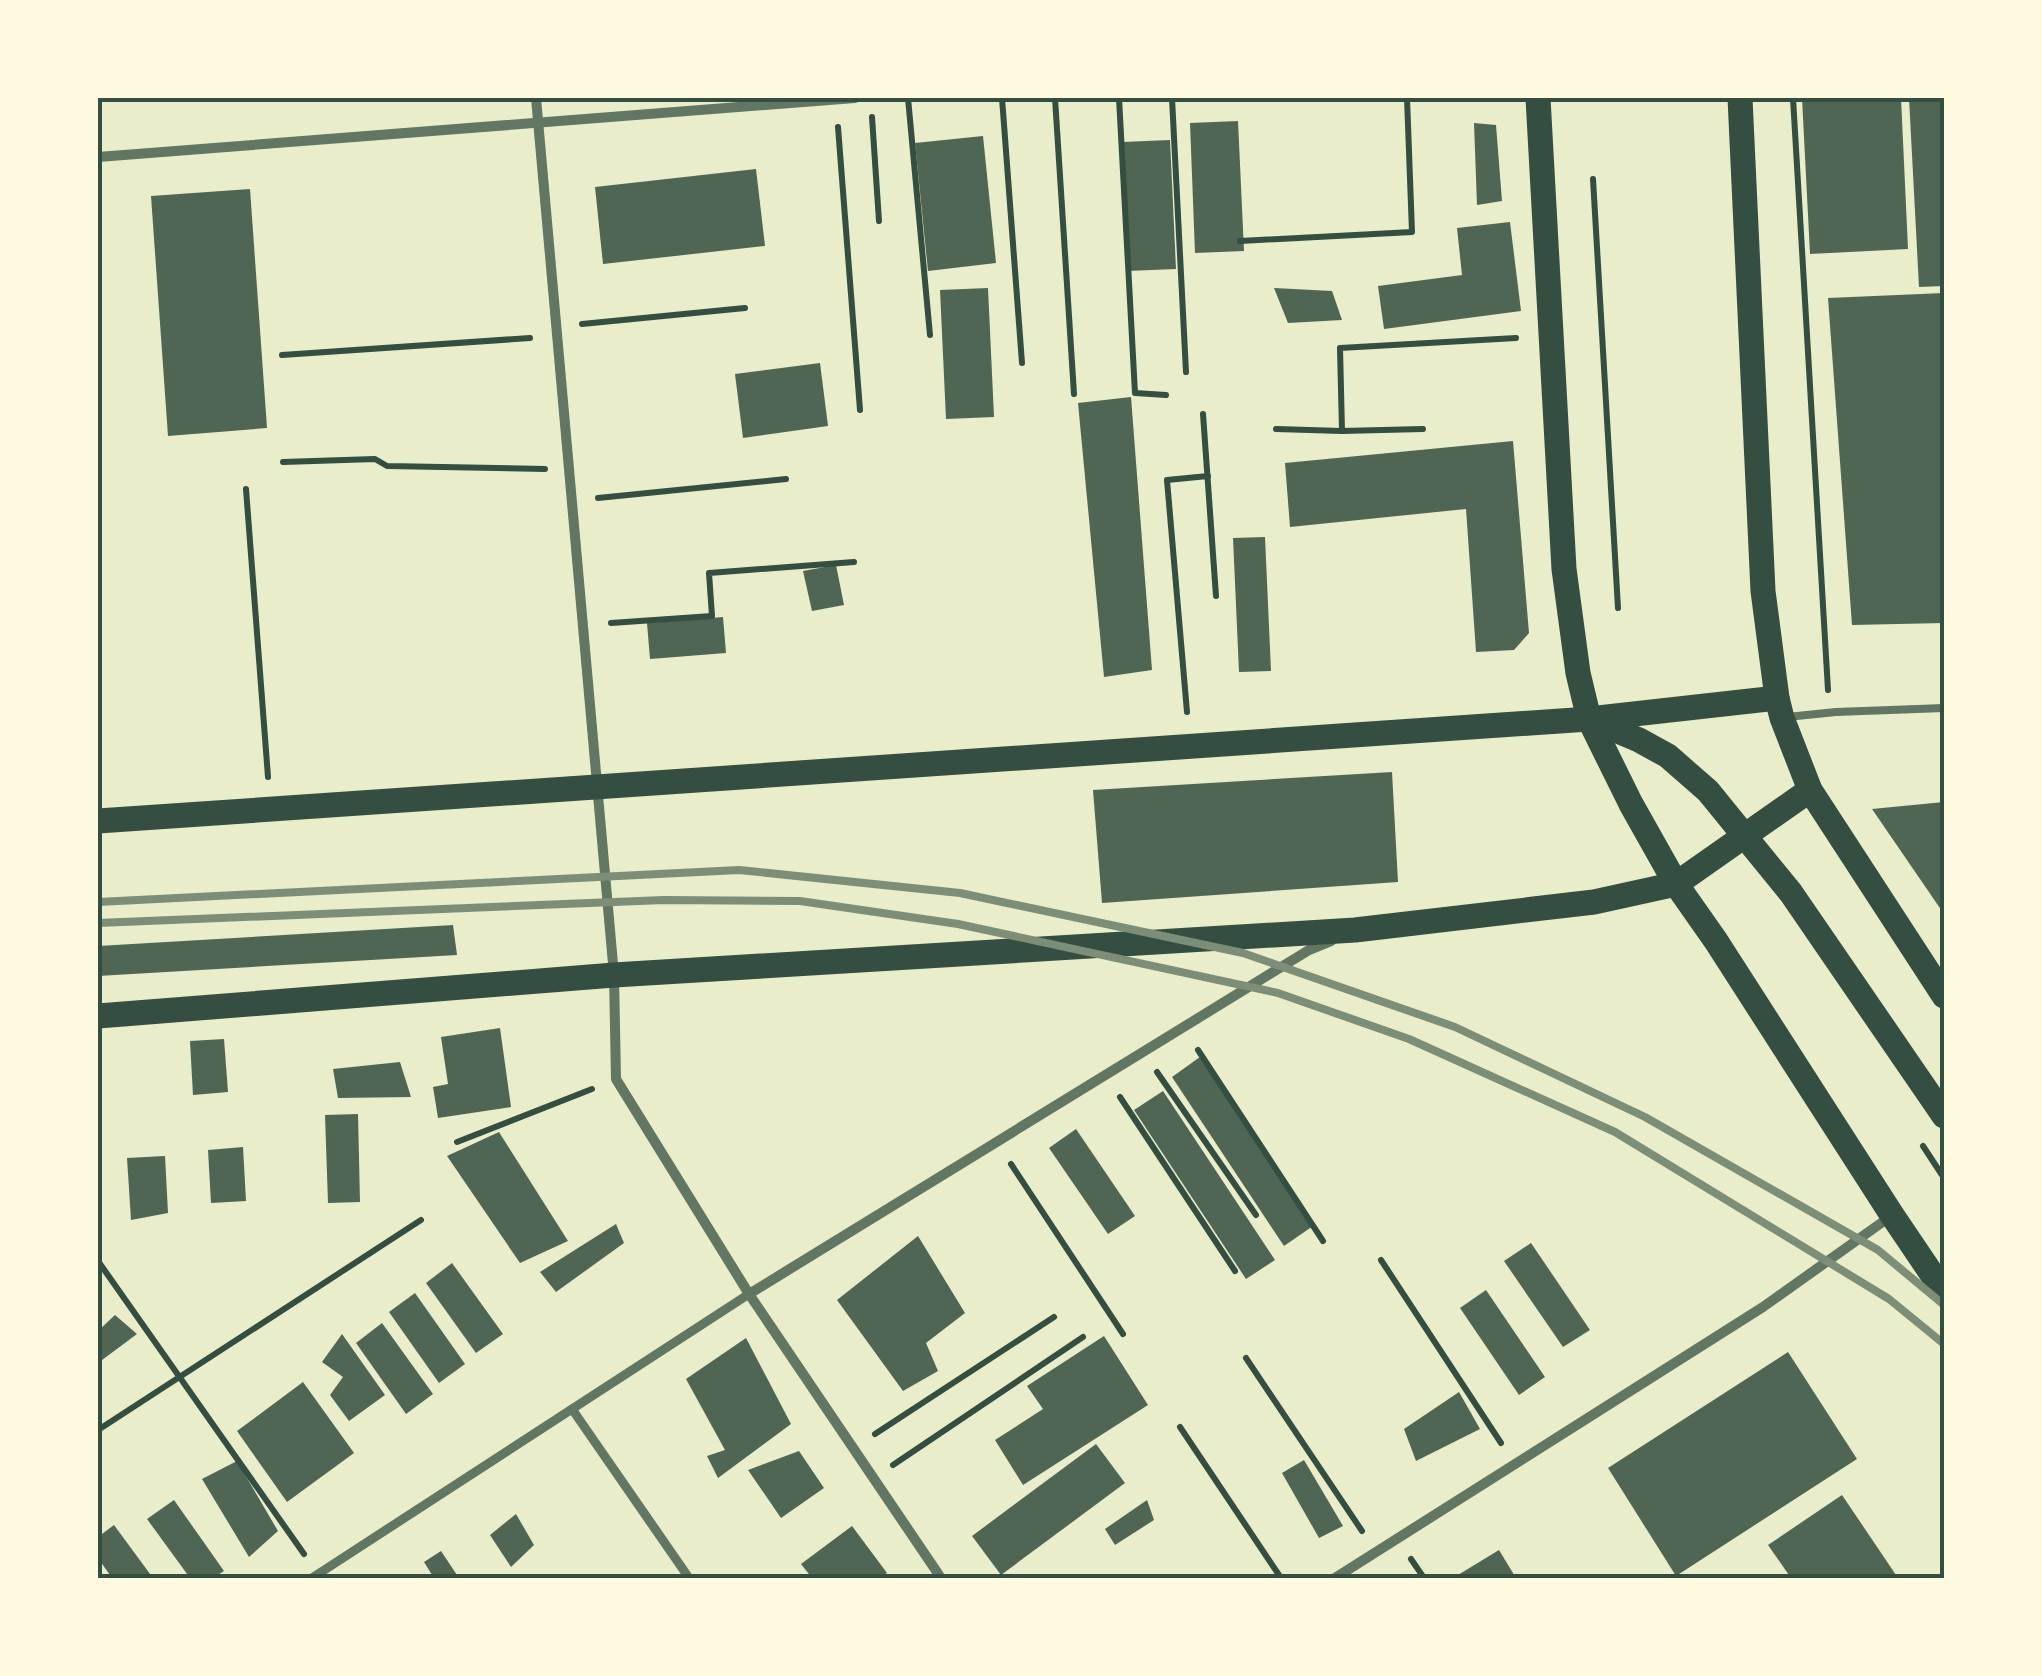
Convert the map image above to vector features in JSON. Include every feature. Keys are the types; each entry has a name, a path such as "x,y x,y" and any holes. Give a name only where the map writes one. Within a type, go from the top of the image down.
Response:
{"main road":[{"path":"1538,98 1568,614 1589,719 1676,884 1944,1292"},
{"path":"1740,98 1763,591 1780,708 1810,790 1944,996"},
{"path":"98,821 1780,708"},
{"path":"1589,719 1668,756 1708,791 1792,893 1944,1116"},
{"path":"98,1016 614,975 1355,930 1594,902 1676,884 1810,790"}],"street":[{"path":"536,98 614,975 616,1079 749,1294 941,1578"},
{"path":"98,158 855,98"},
{"path":"315,1576 749,1294 1309,950 1355,930"},
{"path":"1335,1578 1763,1307 1892,1215"},
{"path":"572,1409 689,1578"}],"lane":[{"path":"1780,708 1830,713 1944,708"}],"path":[{"path":"836,98 860,410"},
{"path":"908,98 930,335"},
{"path":"1002,98 1022,362"},
{"path":"1055,98 1074,394"},
{"path":"1120,98 1135,393 1166,395"},
{"path":"1172,98 1186,372"},
{"path":"1240,242 1412,232 1407,98"},
{"path":"1792,98 1830,713"},
{"path":"872,115 879,221"},
{"path":"1593,179 1618,608"},
{"path":"282,355 556,332 745,308"},
{"path":"1342,431 1340,348 1552,336"},
{"path":"1204,414 1216,596"},
{"path":"1276,429 1423,429"},
{"path":"283,462 375,460 387,466 569,470"},
{"path":"1190,746 1167,480 1208,476"},
{"path":"571,500 786,479"},
{"path":"246,489 270,809"},
{"path":"583,626 712,616 709,574 854,562"},
{"path":"1183,1026 1323,1242"},
{"path":"1143,1051 1256,1215"},
{"path":"1106,1074 1235,1271"},
{"path":"458,1142 616,1079"},
{"path":"996,1142 1123,1334"},
{"path":"98,1430 421,1220"},
{"path":"1381,1260 1515,1464"},
{"path":"98,1261 315,1576"},
{"path":"853,1448 1054,1317"},
{"path":"873,1478 1083,1337"},
{"path":"1246,1358 1376,1552"},
{"path":"1180,1428 1282,1578"}],"building":[{"path":"1802,98 1901,98 1908,249 1810,254"},
{"path":"1909,98 1944,98 1944,286 1919,287"},
{"path":"1238,121 1244,251 1195,253 1190,123"},
{"path":"1474,123 1496,125 1502,201 1477,205"},
{"path":"983,136 996,263 928,271 915,143"},
{"path":"1170,140 1176,269 1127,271 1122,142"},
{"path":"756,169 765,246 603,264 595,187"},
{"path":"250,189 267,428 168,436 151,196"},
{"path":"1510,222 1521,311 1384,329 1378,286 1462,275 1457,228"},
{"path":"988,288 994,417 946,419 940,290"},
{"path":"1274,288 1332,291 1342,320 1288,323"},
{"path":"1944,293 1944,623 1852,625 1828,298"},
{"path":"820,363 828,426 743,438 735,374"},
{"path":"1131,397 1152,670 1104,677 1078,403"},
{"path":"1513,441 1529,633 1514,650 1476,652 1466,509 1290,527 1285,463"},
{"path":"1265,537 1271,671 1239,672 1233,538"},
{"path":"836,565 844,605 812,611 803,571"},
{"path":"723,617 726,653 650,659 647,623"},
{"path":"1392,772 1398,882 1102,903 1093,790"},
{"path":"1944,802 1944,914 1872,809"},
{"path":"453,925 457,955 98,976 98,946"},
{"path":"500,1028 511,1107 438,1118 433,1087 448,1084 441,1037"},
{"path":"224,1039 228,1092 193,1095 190,1041"},
{"path":"1200,1057 1313,1226 1284,1246 1172,1077"},
{"path":"400,1062 411,1097 338,1098 333,1069"},
{"path":"1163,1091 1275,1260 1246,1279 1134,1110"},
{"path":"358,1114 360,1202 328,1203 325,1115"},
{"path":"1076,1129 1135,1216 1108,1234 1049,1148"},
{"path":"499,1132 568,1241 520,1263 447,1156"},
{"path":"243,1147 246,1201 211,1203 208,1150"},
{"path":"165,1156 168,1213 131,1220 127,1158"},
{"path":"616,1224 624,1243 556,1292 540,1272"},
{"path":"918,1236 965,1313 926,1343 938,1371 903,1391 837,1300"},
{"path":"1531,1243 1590,1330 1563,1347 1504,1261"},
{"path":"452,1263 503,1334 476,1353 426,1283"},
{"path":"1486,1290 1545,1377 1519,1395 1460,1308"},
{"path":"415,1293 465,1364 439,1383 389,1312"},
{"path":"115,1315 137,1334 98,1363 98,1331"},
{"path":"382,1323 433,1394 406,1414 356,1343"},
{"path":"342,1334 385,1395 349,1421 330,1395 343,1377 322,1362"},
{"path":"1104,1336 1148,1405 1023,1485 995,1440 1043,1409 1027,1386"},
{"path":"746,1338 791,1424 718,1478 707,1456 725,1450 686,1379"},
{"path":"1788,1352 1857,1459 1676,1576 1608,1468"},
{"path":"303,1382 354,1453 287,1502 237,1431"},
{"path":"1459,1392 1480,1429 1416,1461 1404,1429"},
{"path":"1096,1444 1125,1483 1001,1575 972,1536"},
{"path":"799,1451 824,1488 781,1518 748,1470"},
{"path":"1304,1460 1343,1526 1319,1538 1282,1473"},
{"path":"237,1461 278,1531 249,1557 202,1479"},
{"path":"1842,1495 1898,1578 1791,1578 1768,1545"},
{"path":"174,1500 224,1571 213,1578 190,1578 147,1519"},
{"path":"1147,1500 1154,1520 1115,1545 1105,1529"},
{"path":"516,1514 534,1545 511,1567 490,1535"},
{"path":"114,1525 153,1578 112,1578 98,1558 98,1537"},
{"path":"852,1526 887,1573 879,1578 812,1578 801,1564"},
{"path":"1499,1550 1516,1578 1453,1578"},
{"path":"441,1551 459,1578 434,1578 424,1562"}],"railway":[{"path":"98,902 739,870 960,893 1243,953 1455,1027 1645,1117 1878,1250 1944,1305"},
{"path":"98,923 664,900 800,901 958,924 1278,993 1409,1039 1615,1132 1889,1299 1944,1344"}]}
